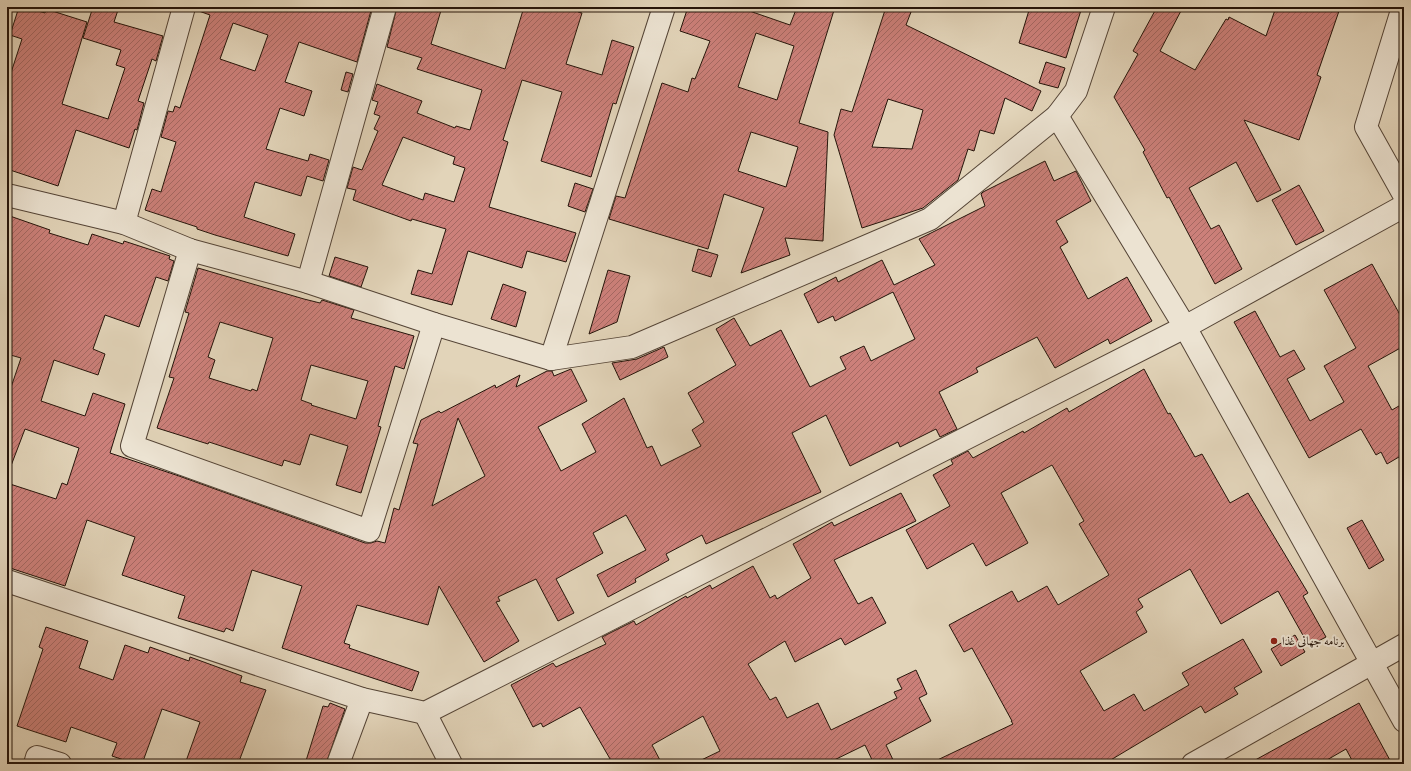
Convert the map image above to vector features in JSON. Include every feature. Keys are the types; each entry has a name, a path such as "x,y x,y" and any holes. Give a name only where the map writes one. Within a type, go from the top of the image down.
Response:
{"street":[{"path":"124,223 184,7"},
{"path":"308,282 385,7"},
{"path":"551,358 664,7"},
{"path":"7,195 124,223 190,250 308,282 434,324 551,358 632,346 930,219 1057,116 1076,91 1104,7"},
{"path":"1403,7 1366,127 1404,195"},
{"path":"1385,66 1404,56"},
{"path":"1057,116 1185,327 1404,721"},
{"path":"7,581 362,699 425,713 1185,327 1404,206"},
{"path":"190,250 132,446 369,531 434,324"},
{"path":"1193,764 1404,645"},
{"path":"338,764 362,699"},
{"path":"425,713 450,764"},
{"path":"35,764 37,757 60,764"}],"building":[{"path":"19,7 25,7 45,13 46,9 87,22 62,104 108,119 125,68 116,65 121,50 83,38 93,7 119,7 114,22 163,36 156,61 152,59 138,101 144,103 137,130 135,129 129,148 76,130 58,186 7,169 7,85 22,39 10,35"},
{"path":"196,7 372,7 357,62 299,42 285,82 312,91 304,116 280,108 266,149 308,161 310,154 329,160 323,181 307,176 301,196 255,182 244,217 295,234 288,256 215,235 197,229 197,227 145,210 152,189 161,192 176,142 161,137 168,111 173,112 175,106 180,108 210,15 196,10","holes":["233,23 268,35 255,71 220,59"]},
{"path":"397,7 442,7 431,44 505,69 524,7 580,7 578,12 582,13 566,64 602,75 612,40 634,47 616,104 613,103 591,177 541,161 562,92 522,80 503,140 508,142 489,207 576,233 566,262 527,251 522,268 468,251 452,305 411,294 418,270 432,274 446,229 412,219 411,221 353,200 356,190 347,188 353,167 362,170 378,131 374,129 380,116 374,114 378,102 372,100 377,84 422,101 417,113 455,128 456,126 470,130 482,90 417,69 422,58 387,47","holes":["403,137 455,157 453,164 465,168 454,202 425,193 423,200 382,185"]},
{"path":"688,7 738,7 790,25 797,7 835,7 799,123 828,132 823,241 785,238 790,255 741,273 764,208 724,194 708,249 609,219 616,196 625,198 662,83 688,92 692,78 695,79 710,41 680,31","holes":["756,33 794,46 777,100 738,87","751,132 798,147 786,187 738,171"]},
{"path":"886,7 896,7 911,12 906,25 1041,91 1032,111 1005,98 994,134 980,130 974,151 968,149 958,180 923,208 862,228 834,135 841,109 852,112","holes":["888,99 923,110 912,149 872,147"]},
{"path":"1030,7 1082,7 1066,58 1019,43"},
{"path":"1157,7 1183,7 1160,51 1195,70 1226,19 1228,20 1229,17 1266,36 1276,7 1327,7 1339,11 1317,75 1321,77 1299,140 1244,120 1281,190 1257,202 1236,162 1189,188 1211,229 1219,225 1242,269 1215,284 1169,197 1167,198 1143,152 1145,150 1114,97 1138,54 1133,51"},
{"path":"1046,62 1065,68 1058,88 1039,83"},
{"path":"346,72 353,74 348,92 341,90"},
{"path":"1045,161 1054,181 1076,171 1091,201 1056,221 1068,242 1060,247 1088,299 1127,277 1152,321 1110,344 1108,339 1055,368 1037,337 976,368 978,372 939,392 957,429 940,437 936,429 900,447 898,442 850,466 826,415 792,433 821,492 706,544 702,535 666,554 669,560 635,579 636,582 608,597 597,575 646,550 626,515 593,533 603,553 556,579 574,613 558,621 536,579 498,597 500,601 496,602 519,641 484,662 439,586 428,625 357,605 344,643 350,645 349,648 419,672 412,691 282,648 302,586 252,570 233,631 226,628 224,632 178,618 185,596 122,575 135,537 87,520 65,586 7,567 7,483 56,499 62,483 67,485 79,448 25,429 9,471 7,471 7,399 21,358 7,354 7,215 50,230 49,233 88,245 92,234 123,244 124,241 170,256 169,259 174,261 168,281 156,277 139,327 105,315 93,349 105,354 98,375 54,360 41,401 85,416 93,393 125,404 110,453 179,476 365,543 377,541 385,543 394,508 399,510 418,444 413,443 421,420 439,411 441,413 495,385 496,388 520,375 516,387 547,371 552,371 554,376 571,369 587,401 538,427 561,471 596,452 582,424 624,398 647,448 652,446 661,466 701,446 692,430 704,422 688,393 736,365 716,329 734,318 750,346 781,330 810,387 846,369 840,357 864,346 871,361 915,339 893,292 835,321 833,316 818,323 804,294 836,277 838,282 882,260 894,285 935,265 919,239 985,206 981,194","holes":["458,418 485,476 432,506"]},
{"path":"575,183 593,189 585,212 568,206"},
{"path":"1299,185 1324,231 1296,245 1272,200"},
{"path":"698,249 718,255 711,277 692,271"},
{"path":"335,257 368,267 361,287 329,276"},
{"path":"1372,264 1404,322 1404,346 1368,366 1392,410 1404,403 1404,454 1387,464 1381,452 1376,455 1361,429 1309,458 1234,322 1255,311 1280,357 1294,350 1305,369 1287,379 1310,421 1344,402 1324,366 1356,348 1324,290"},
{"path":"198,268 304,299 320,303 322,300 354,310 351,318 414,336 404,369 395,366 378,426 381,427 361,493 336,485 348,446 310,434 300,465 284,460 282,466 209,442 208,444 157,428 174,378 169,377 189,313 185,312","holes":["220,322 273,338 257,391 252,389 251,391 209,378 215,360 208,357","311,365 368,381 356,419 311,405 312,404 301,400"]},
{"path":"608,270 630,276 617,322 589,334"},
{"path":"503,284 526,292 516,327 491,319"},
{"path":"664,347 668,357 620,380 612,363 637,359"},
{"path":"1144,369 1168,414 1170,413 1195,457 1202,454 1230,503 1248,493 1308,593 1303,596 1326,637 1309,646 1278,591 1221,624 1190,569 1138,599 1143,607 1136,612 1147,632 1080,671 1104,711 1134,694 1144,711 1189,685 1182,673 1243,639 1262,672 1234,688 1238,694 1205,713 1201,706 1104,764 929,764 1013,724 972,648 964,652 949,625 1012,591 1018,602 1047,586 1058,605 1109,575 1079,524 1084,521 1052,465 1001,493 1028,543 986,566 973,543 927,569 906,530 950,506 933,475 953,464 951,460 968,451 973,458 1023,431 1024,433 1067,408 1069,412"},
{"path":"901,493 916,521 834,560 858,604 872,597 886,623 845,645 841,638 795,662 785,641 748,664 770,700 776,697 787,718 818,703 831,730 897,698 894,692 902,689 897,679 916,670 927,694 919,698 931,721 886,745 895,764 874,764 865,745 826,764 693,764 720,751 703,716 652,745 662,764 613,764 580,707 543,727 541,723 533,727 511,685 553,663 556,667 606,644 602,637 634,621 636,625 686,596 687,598 710,585 712,589 753,566 770,598 775,595 777,599 811,578 793,544 832,522 834,526"},
{"path":"1362,520 1384,560 1369,569 1347,528"},
{"path":"46,627 88,641 79,668 113,680 125,645 148,653 150,647 189,661 190,657 242,676 240,682 266,690 238,764 185,764 200,722 162,709 142,764 136,764 112,756 117,743 71,727 66,742 17,726 43,649 39,647"},
{"path":"1295,635 1305,652 1281,666 1271,649"},
{"path":"330,703 345,709 326,764 305,764 323,706 328,707"},
{"path":"1359,703 1392,764 1354,764 1346,749 1320,764 1248,764"}],"place":[{"name":"برنامه جهانی غذا","path":"1274,641"}]}
